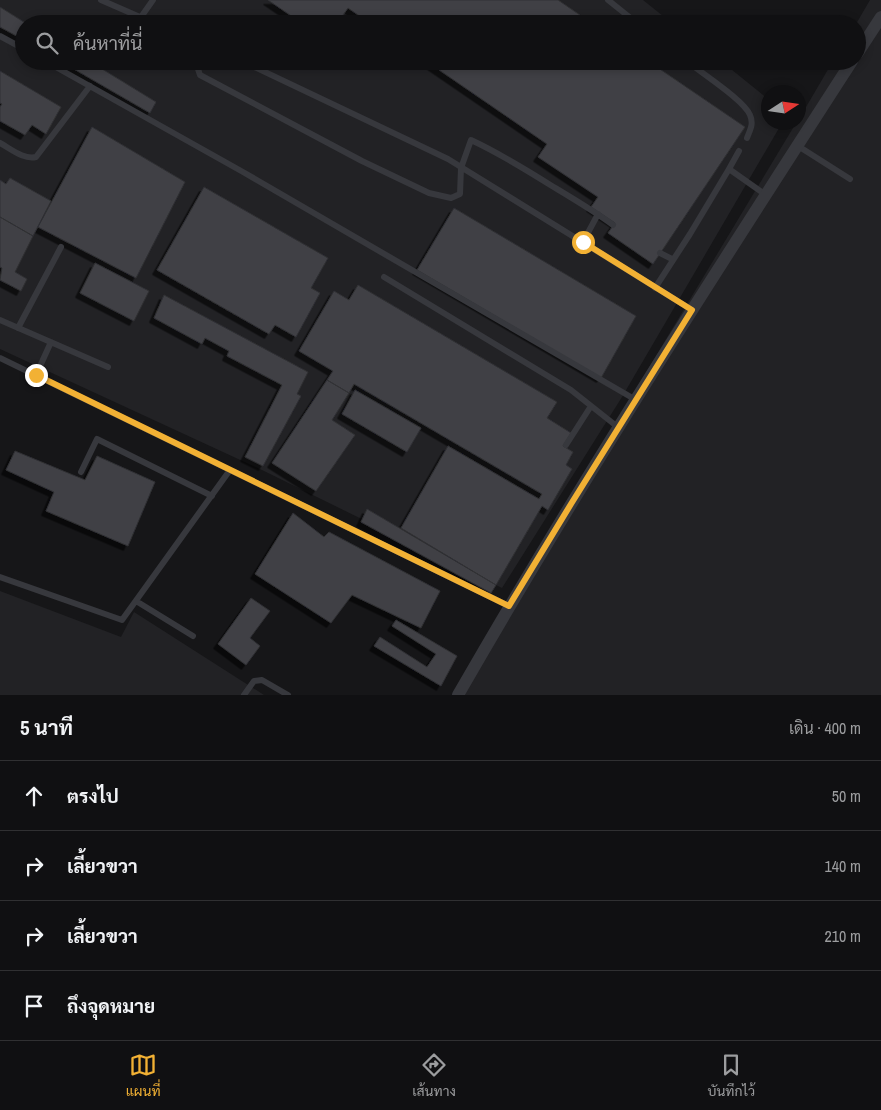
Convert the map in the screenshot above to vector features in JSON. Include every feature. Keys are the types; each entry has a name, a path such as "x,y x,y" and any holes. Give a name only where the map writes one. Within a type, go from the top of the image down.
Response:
{"street":[{"path":"866,40 881,17"},
{"path":"458,695 509,606 636,400 846,70"}],"lane":[{"path":"101,0 135,15"},
{"path":"144,15 153,0"},
{"path":"608,0 627,15"},
{"path":"0,36 15,44"},
{"path":"61,70 243,172 636,400"},
{"path":"198,70 200,75 362,161 429,194 451,198 460,194 461,168 471,140 495,152 613,225"},
{"path":"261,70 448,159 692,310"},
{"path":"699,70 742,104 750,115 752,127 747,138"},
{"path":"0,143 23,156 36,157 90,86"},
{"path":"798,146 850,179"},
{"path":"655,288 672,259 690,234 739,151"},
{"path":"728,169 766,195"},
{"path":"583,242 598,214"},
{"path":"18,328 61,247"},
{"path":"660,253 672,259"},
{"path":"384,277 571,390 619,428"},
{"path":"0,320 108,367"},
{"path":"36,375 51,342"},
{"path":"0,358 509,606"},
{"path":"566,445 591,406"},
{"path":"81,472 97,439 212,496"},
{"path":"0,577 122,620 230,470"},
{"path":"136,601 193,636"},
{"path":"244,695 254,681 262,680 288,695"}],"shaded area":[{"path":"0,0 643,0 662,15 15,15 15,70 732,70 761,93 761,130 778,130 622,397 502,588 262,470 0,349"},
{"path":"870,0 881,0 881,695 452,695 792,130 806,130 806,107 828,70 866,70 866,15 861,15"},
{"path":"0,591 121,637 134,612 264,695 0,695"}],"building":[{"path":"268,0 558,0 580,15 358,15 348,8 343,15 290,15"},
{"path":"0,7 15,16 15,35 0,27"},
{"path":"76,70 104,70 156,102 150,113"},
{"path":"439,70 661,70 745,127 653,264 608,233 615,223 591,207 598,197 538,157 547,144"},
{"path":"0,71 61,107 46,134 32,125 25,135 0,121 0,107 2,104 0,103"},
{"path":"92,127 185,182 136,278 38,227"},
{"path":"10,178 51,201 33,236 0,217 0,180 6,184"},
{"path":"204,187 328,258 311,288 320,293 296,337 275,325 269,334 157,270"},
{"path":"454,208 636,316 601,378 417,270"},
{"path":"0,217 33,236 15,272 27,279 21,291 0,280 2,268 0,267"},
{"path":"95,263 149,291 134,321 80,293"},
{"path":"358,285 557,402 547,418 571,433 563,446 573,452 566,465 572,469 548,510 542,506 496,585 401,528 448,446 539,499 542,494 354,384 349,393 327,380 333,371 299,351 334,291 349,300"},
{"path":"164,295 308,372 297,394 301,396 263,466 245,457 282,385 227,356 229,351 205,338 202,344 154,318"},
{"path":"327,380 349,393 332,420 355,435 316,491 272,463"},
{"path":"355,390 421,428 407,452 342,414"},
{"path":"15,451 85,480 97,456 155,482 128,546 46,511 54,492 6,470"},
{"path":"367,509 496,585 491,593 361,522"},
{"path":"293,513 324,537 329,532 440,591 421,628 352,595 331,623 255,574"},
{"path":"251,598 270,611 250,638 260,646 246,665 218,644"},
{"path":"396,620 457,656 441,686 374,646 380,637 427,667 436,654 392,626"}],"route":[{"path":"36,375 509,606 692,310 583,242"}]}
